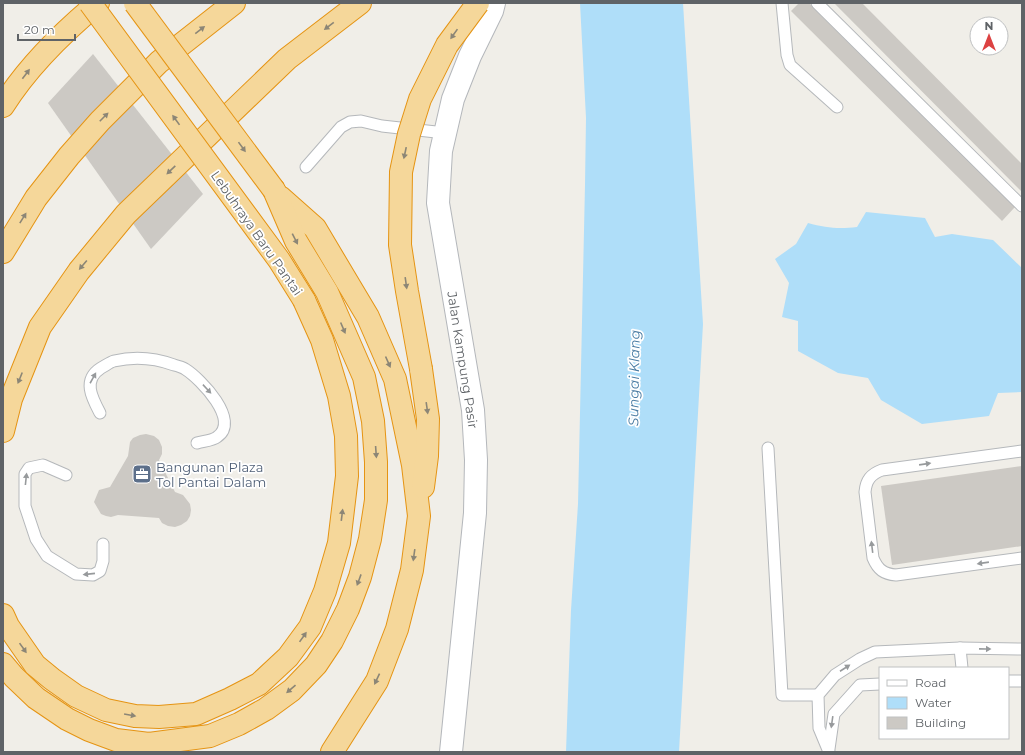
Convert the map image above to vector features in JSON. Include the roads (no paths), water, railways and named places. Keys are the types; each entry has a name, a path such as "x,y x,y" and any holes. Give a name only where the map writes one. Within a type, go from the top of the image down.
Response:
{"highway":[{"name":"Lebuhraya Baru Pantai","path":"3,615 8,626 35,665 76,696 106,710 135,716 159,717 196,714 259,684 288,658 310,627 326,591 339,543 347,476 346,436 339,396 322,340 304,300 270,248 90,3"},
{"path":"3,106 37,60 75,22 98,3"},
{"name":"Lebuhraya Baru Pantai","path":"135,3 274,190 315,228 368,317 395,379 413,465 420,516 412,570 397,629 377,681 332,752"},
{"path":"3,252 36,198 69,156 100,121 159,62 234,3"},
{"path":"3,431 11,399 40,328 79,271 126,214 287,58 360,3"},
{"path":"420,516 427,456 428,419 400,245 401,172 409,134 420,98 447,45 478,3"},
{"name":"Lebuhraya Baru Pantai","path":"3,664 36,698 66,719 89,730 116,740 149,744 210,736 239,724 266,709 292,690 316,665 332,641 348,609 360,577 370,539 376,500 376,462 373,421 364,377 327,292 296,241 274,190"}],"street":[{"name":"Jalan Kampung Pasir","path":"451,752 475,513 476,460 473,410 438,203 441,151 453,100 470,56 492,11 494,3"}],"lane":[{"path":"782,3 787,55 790,64 837,107"},
{"path":"817,3 1022,206"},
{"path":"306,167 341,127 350,122 361,121 382,126 445,133"},
{"path":"100,413 89,388 91,379 98,370 113,362 134,358 158,360 185,369 208,389 217,401 224,422 223,430 218,437 197,443"},
{"path":"768,448 782,695 818,695"},
{"path":"1022,451 882,470 875,472 869,478 866,484 865,492 873,558 881,571 888,574 896,575 1022,558"},
{"path":"66,474 43,465 29,468 25,474 25,506 36,539 47,556 76,574 93,575 100,571 103,561 103,544"},
{"path":"960,648 962,667"},
{"path":"829,751 819,728 818,695 835,674 860,659 875,652 960,648 1022,649"},
{"path":"1009,681 1022,681"},
{"path":"829,751 834,714 860,685 879,684"}],"water":[{"name":"Sungai Klang","path":"580,3 683,3 703,324 679,752 566,752 571,610 578,504 585,185 586,118"},
{"path":"866,212 925,218 935,237 952,234 993,240 1022,268 1022,392 998,393 989,416 922,424 881,400 868,378 838,373 798,351 798,321 782,317 789,283 775,259 796,244 808,223 832,228 857,227"}],"place":[{"name":"Bangunan Plaza Tol Pantai Dalam","path":"142,474"}]}
